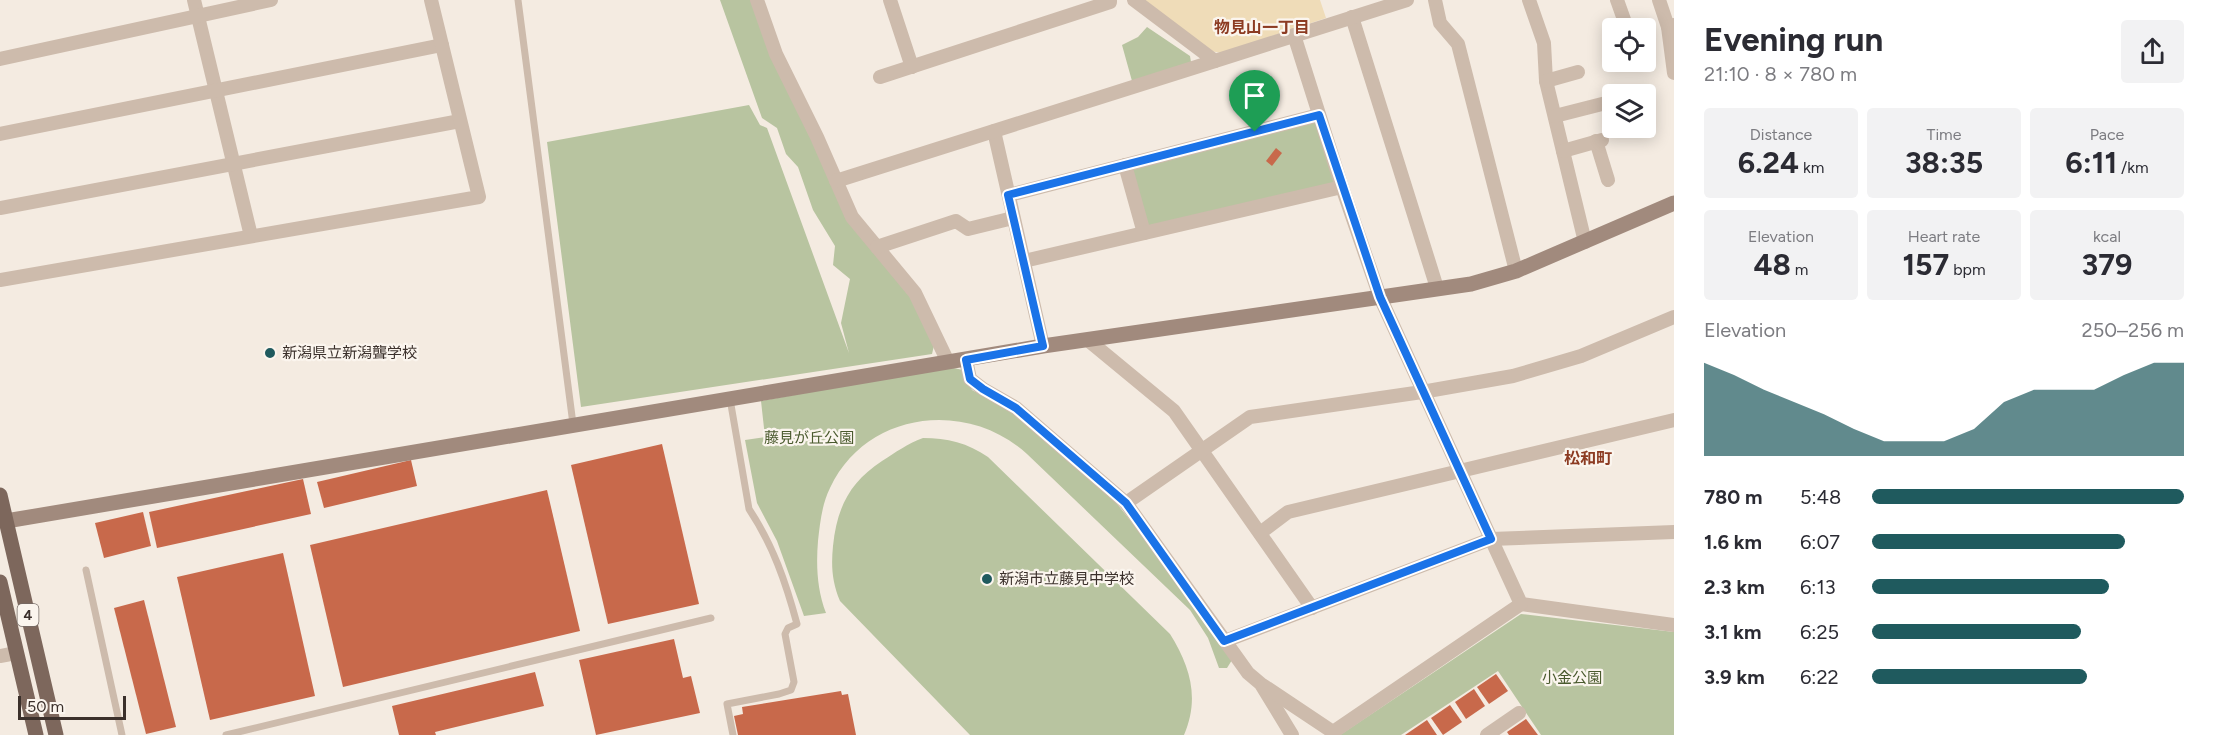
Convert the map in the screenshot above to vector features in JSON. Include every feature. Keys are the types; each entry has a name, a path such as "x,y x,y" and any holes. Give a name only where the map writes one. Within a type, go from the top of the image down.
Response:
{"main road":[{"name":"4","path":"0,495 56,735"},
{"name":"4","path":"0,582 36,735"}],"street":[{"path":"194,0 251,236"},
{"path":"0,59 270,0"},
{"path":"0,280 479,197 431,0"},
{"path":"757,0 776,54 817,137 852,217 915,293 948,362"},
{"path":"890,0 912,67"},
{"path":"880,77 1110,2 1110,0"},
{"path":"1134,0 1215,61"},
{"path":"836,181 1407,0"},
{"path":"1435,0 1440,23 1458,44 1516,271"},
{"path":"1529,0 1544,43 1546,81 1585,242"},
{"path":"1617,0 1624,18"},
{"path":"1659,0 1671,26 1674,74"},
{"path":"1352,17 1437,288"},
{"path":"1294,35 1342,188 1380,297 1521,604"},
{"path":"0,134 442,45"},
{"path":"1546,81 1578,72"},
{"path":"1555,116 1602,105"},
{"path":"1008,195 1319,115"},
{"path":"0,208 460,121"},
{"path":"994,131 1043,346"},
{"path":"1563,151 1599,140 1608,180"},
{"path":"1125,165 1144,233"},
{"path":"1024,261 1342,188"},
{"path":"6,520 1043,346 1471,284 1516,271 1674,203"},
{"path":"877,247 956,221 968,229 1013,218"},
{"path":"1126,503 1250,417 1513,376 1581,356 1674,317"},
{"path":"1088,340 1174,411 1312,608"},
{"path":"966,360 970,379 1016,408 1126,503 1248,673 1333,732 1521,604 1674,624"},
{"path":"1260,534 1288,512 1674,420"},
{"path":"1224,641 1491,539 1674,532"},
{"path":"0,656 16,652"},
{"path":"1261,684 1288,734"},
{"path":"1493,734 1519,713"}],"lane":[{"path":"518,0 573,424"},
{"path":"730,399 749,509 778,563 797,624 788,628 785,634 794,682 791,690 727,704 733,735"},
{"path":"86,570 122,735"},
{"path":"226,735 711,618"}],"green space":[{"path":"720,0 757,0 852,217 915,293 936,337 932,354 581,407 547,142 749,105 760,125 767,128 849,353 841,323 850,279 833,265 835,246 813,210 798,167 786,154 777,128 762,118"},
{"path":"1147,27 1190,56 1191,62 1132,81 1122,45 1138,37"},
{"path":"1319,115 1342,187 1144,233 1125,165"},
{"name":"藤見が丘公園","path":"949,367 963,370 972,390 1012,411 1110,495 1232,660 1227,668 1219,668 1208,638 1190,610 1027,454 1003,437 976,425 948,420 919,422 892,429 868,442 846,462 827,494 820,527 817,550 818,577 826,613 804,616 777,541 757,503 745,440 765,437 761,401"},
{"name":"新潟市立藤見中学校","path":"923,438 957,442 988,457 1170,634 1183,658 1192,695 1189,721 1184,735 970,735 840,601 834,581 832,553 838,519 847,497 853,487 871,469 902,448"},
{"name":"小金公園","path":"1521,614 1674,632 1674,735 1541,735 1498,671 1401,735 1340,735"}],"sand":[{"path":"1140,0 1320,0 1326,18 1221,53 1211,51"}],"building":[{"path":"1276,148 1282,153 1272,166 1266,161"},
{"path":"662,444 699,604 608,624 571,465"},
{"path":"411,460 417,486 324,508 317,482"},
{"path":"303,479 311,514 157,548 149,512"},
{"path":"547,490 580,631 343,687 310,545"},
{"path":"143,512 151,546 104,558 95,523"},
{"path":"283,553 315,696 210,720 177,577"},
{"path":"144,600 176,727 146,734 114,608"},
{"path":"674,639 683,678 691,676 700,713 596,735 579,660"},
{"path":"535,672 544,706 435,732 436,735 399,735 392,706"},
{"path":"1496,674 1508,691 1489,704 1477,687"},
{"path":"1474,689 1485,706 1466,719 1455,702"},
{"path":"841,691 842,695 848,694 856,735 738,735 734,716 743,714 742,707"},
{"path":"1450,705 1462,722 1443,735 1431,718"},
{"path":"1526,719 1538,735 1509,735 1507,732"},
{"path":"1427,720 1437,735 1405,735"}],"place":[{"name":"新潟県立新潟聾学校","path":"270,353"},
{"name":"新潟市立藤見中学校","path":"987,579"}],"district":[{"name":"物見山一丁目","path":"1262,27"},
{"name":"松和町","path":"1588,458"}],"route":[{"path":"1319,115 1380,297 1491,539 1224,641 1126,503 1016,408 970,379 966,360 1043,346 1008,195 1255,132 1319,115"}]}
